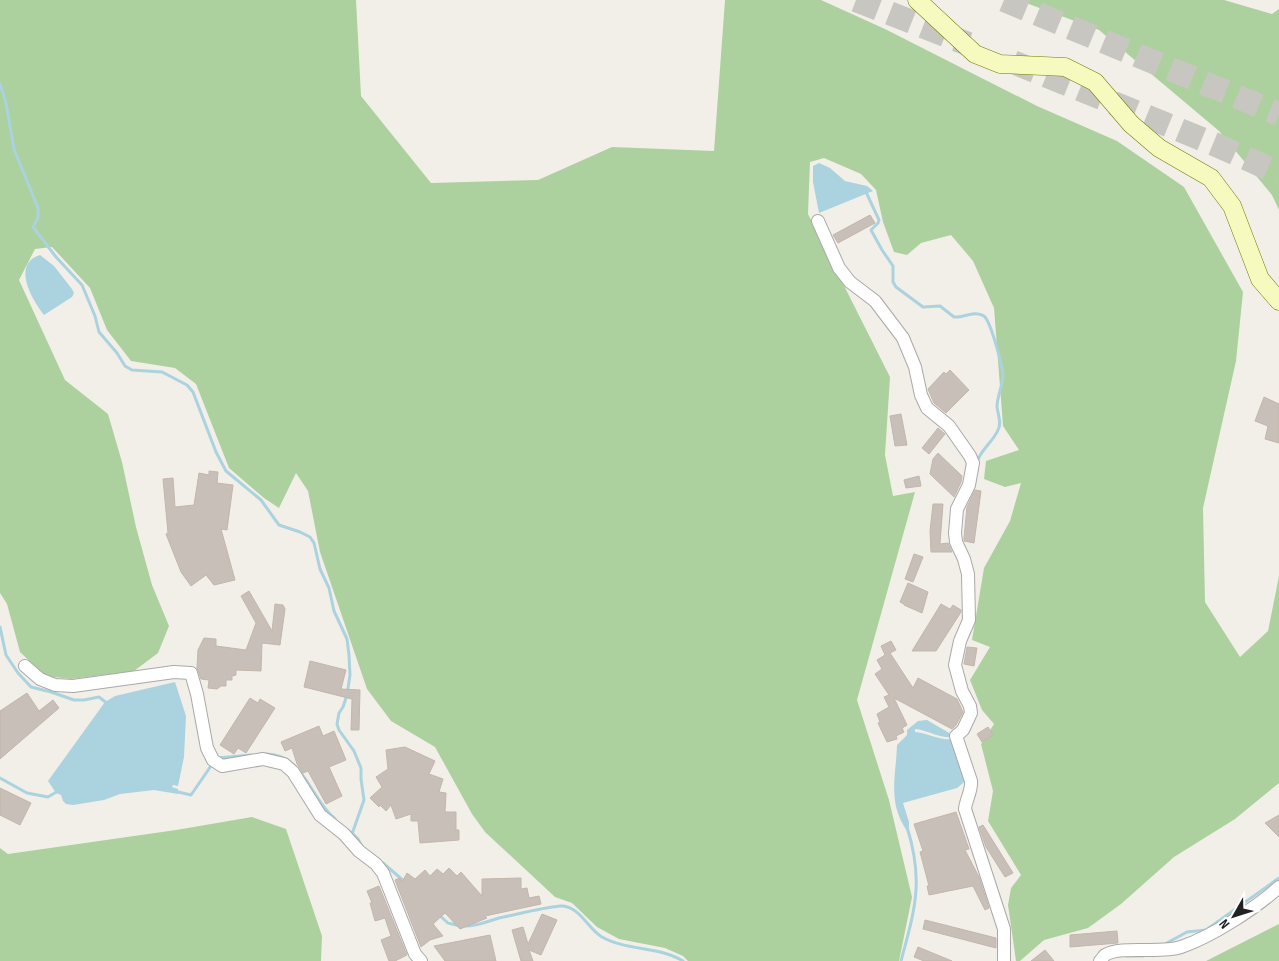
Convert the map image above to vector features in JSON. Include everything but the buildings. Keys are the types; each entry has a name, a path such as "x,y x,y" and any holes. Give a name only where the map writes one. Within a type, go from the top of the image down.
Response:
{"street":[{"path":"917,0 975,54 1000,64 1065,67 1095,82 1130,124 1160,148 1211,178 1232,206 1260,279 1279,300"},
{"path":"818,221 839,268 850,282 875,301 903,338 914,368 920,395 927,408 949,426 973,463 969,485 957,509 955,533 956,542 964,559 968,574 969,620 960,640 956,665 962,691 970,706 971,713 963,730 956,736 971,781 965,809 1004,930 1004,961"},
{"path":"24,666 40,679 55,685 73,686 174,672 191,673 207,748 216,762 222,766 263,759 284,764 294,772 320,815 344,834 383,873 415,954 421,961"},
{"path":"1100,961 1105,955 1118,951 1160,950 1180,947 1212,932 1264,900 1279,887"}],"green space":[{"path":"0,0 356,0 361,96 431,183 538,180 612,147 714,151 725,0 821,0 885,29 1037,106 1117,141 1184,187 1243,292 1236,361 1203,508 1205,602 1240,657 1268,631 1279,576 1279,783 1235,819 1174,857 1121,904 1088,928 1044,940 1020,961 1016,961 1008,905 1011,888 1021,875 988,821 993,791 981,744 994,724 982,710 970,680 990,647 972,640 984,568 1010,521 1021,483 1005,487 984,479 986,461 1019,450 1003,426 994,308 973,261 951,235 921,243 907,255 894,252 883,222 876,190 861,174 824,158 810,162 808,214 890,377 885,455 893,496 915,492 857,700 889,800 912,897 899,961 688,961 683,956 665,948 619,939 597,927 572,903 555,897 485,832 472,814 435,747 391,721 367,689 320,552 308,491 296,473 279,508 264,498 229,468 196,384 175,368 131,361 107,330 90,288 52,247 35,249 19,280 65,380 108,414 122,462 136,527 152,585 169,626 158,653 134,671 71,679 45,676 20,652 7,604 0,593"},
{"path":"1018,0 1224,0 1272,14 1279,9 1279,210 1272,195 1219,131 1099,30"},
{"path":"252,817 286,829 322,936 321,961 0,961 0,848 8,854"},
{"path":"1279,924 1279,961 1206,961"}],"water":[{"path":"819,163 830,168 845,181 867,186 873,191 819,213 813,182 813,166"},
{"path":"40,255 54,266 74,293 72,297 44,315 34,301 25,274 31,260"},
{"path":"175,682 186,716 184,757 178,786 173,785 172,787 178,789 178,794 154,790 120,794 104,800 73,805 66,804 61,795 56,793 48,781 105,702 115,696"},
{"path":"927,720 953,737 943,737 915,729 915,732 943,739 953,739 968,779 957,788 903,803 909,822 909,830 907,831 897,810 895,799 894,779 897,745 907,735 907,730 918,721"}],"waterway":[{"path":"0,84 6,103 14,149 38,208 38,218 33,227 56,257 82,285 95,316 99,332 117,353 125,366 132,370 162,372 187,385 193,392 216,452 226,471 261,500 279,525 310,537 314,543 320,569 329,588 334,611 347,639 350,675 347,695 339,713 337,724 339,730 354,751 361,768 364,800 352,834"},
{"path":"866,192 879,220 871,230 893,266 893,282 896,287 923,307 940,306 954,317 980,314 984,316 990,327 999,355 1003,377 997,403 1000,425 977,462"},
{"path":"0,627 6,655 18,673 31,687 74,700 99,697 108,704"},
{"path":"264,754 277,755 288,760 297,768 326,810 335,819"},
{"path":"217,758 251,755"},
{"path":"174,791 191,795 213,763"},
{"path":"0,778 27,793 48,797 58,791"},
{"path":"901,961 916,895 915,863 907,827"},
{"path":"351,832 358,839 362,847"},
{"path":"383,863 405,882"},
{"path":"1165,944 1187,932 1206,930 1279,878"},
{"path":"466,926 537,910 560,906 567,907 578,913 602,937 622,945 664,953 683,961"},
{"path":"439,915 448,923 460,926"},
{"path":"1126,956 1143,956"}],"tunnel":[{"path":"856,0 968,44"},
{"path":"1004,0 1279,114"},
{"path":"1013,62 1214,144 1279,173"}]}
